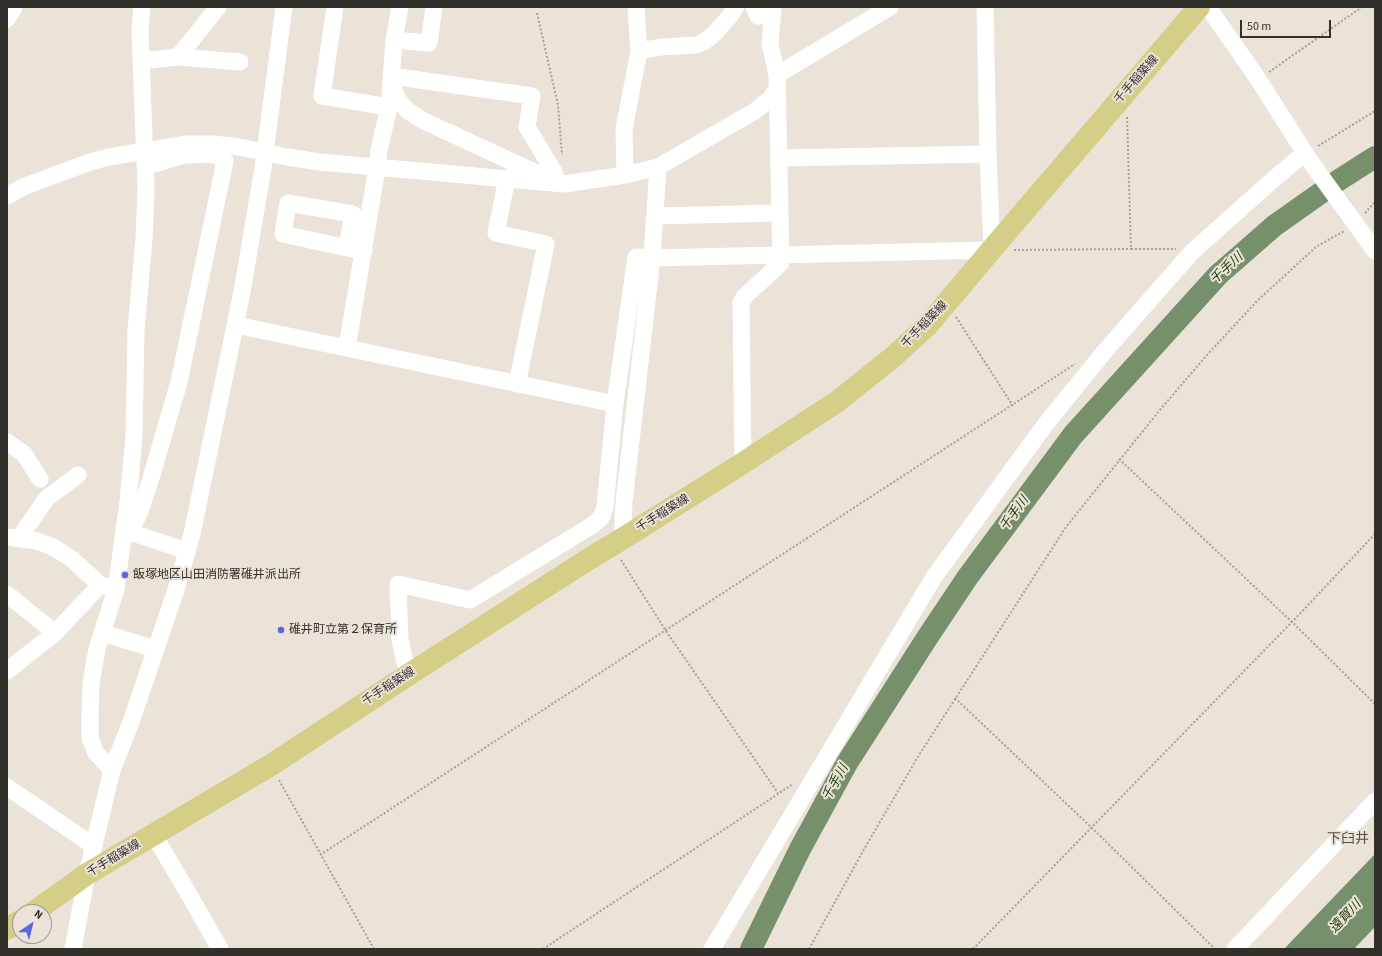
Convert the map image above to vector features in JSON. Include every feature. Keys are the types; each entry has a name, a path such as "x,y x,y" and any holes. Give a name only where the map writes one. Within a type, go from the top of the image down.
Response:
{"main road":[{"name":"千手稲築線","path":"45,904 87,874 271,765 408,675 743,463 838,401 893,357 928,325 991,249 1199,7"}],"street":[{"path":"7,19 14,7"},
{"path":"127,531 134,437 136,330 144,239 145,203 150,158 141,61 140,29 142,7"},
{"path":"178,57 218,7"},
{"path":"73,949 87,874 112,770 131,722 176,590 192,534 236,325 263,168 284,7"},
{"path":"335,7 322,96 389,107"},
{"path":"347,348 364,251 379,150 389,107 394,40 400,7"},
{"path":"394,40 429,43 434,7"},
{"path":"625,175 624,129 640,51 636,7"},
{"path":"640,51 697,45 705,41 719,28 736,7"},
{"path":"754,7 758,16 764,15 766,7"},
{"path":"743,463 741,303 744,297 781,264 777,81 770,44 773,7"},
{"path":"150,158 188,144 211,144 234,146 287,157 377,168 507,178 561,184 625,175 658,167 755,111 771,98 777,81 890,7"},
{"path":"408,675 400,640 398,584 470,600 591,526 601,518 605,507 616,404 636,257 781,256 991,249 985,7"},
{"path":"1208,7 1308,157 1375,251"},
{"path":"141,61 178,57 240,62"},
{"path":"391,80 532,96 527,127 561,184"},
{"path":"391,80 398,101 408,111 424,121 561,184"},
{"path":"7,196 23,186 90,162 109,157 150,158 209,154 221,157 225,161 179,382 141,509 127,531 108,587 102,633 97,649 91,683 90,738 96,752 112,770"},
{"path":"779,158 988,154"},
{"path":"712,949 934,577 1045,426 1105,351 1196,248 1276,177 1308,157"},
{"path":"617,542 624,502 652,258 658,167"},
{"path":"507,178 496,233 546,244 517,384"},
{"path":"655,216 780,213"},
{"path":"347,248 364,251"},
{"path":"236,325 616,404"},
{"path":"7,442 24,454 40,479"},
{"path":"13,538 47,498 78,475"},
{"path":"127,531 187,551"},
{"path":"13,538 36,541 53,546 108,587"},
{"path":"7,671 55,633 108,587"},
{"path":"7,594 55,633"},
{"path":"102,633 155,649"},
{"path":"7,787 94,846"},
{"path":"1234,949 1375,801"},
{"path":"154,835 220,949"}],"path":[{"path":"1258,80 1362,7"},
{"path":"537,13 558,106 561,184"},
{"path":"1127,92 1131,249"},
{"path":"1308,157 1375,111"},
{"path":"809,949 863,851 919,755 1066,527 1159,411 1207,355 1258,300 1316,247 1353,220"},
{"path":"991,249 1196,248"},
{"path":"947,303 1012,406"},
{"path":"320,855 1012,406 1080,360"},
{"path":"1119,459 1292,622 1375,704"},
{"path":"973,949 1292,622 1375,534"},
{"path":"543,949 778,793 666,631 617,542"},
{"path":"955,698 1092,828 1216,949"},
{"path":"271,765 320,855 374,949"}],"water":[{"name":"遠賀川","path":"1375,854 1375,927 1354,949 1284,949"}],"waterway":[{"name":"千手川","path":"751,949 800,849 847,763 967,578 1073,435 1218,275 1274,226 1339,180 1375,157"}],"place":[{"name":"飯塚地区山田消防署碓井派出所","path":"125,575"},
{"name":"碓井町立第２保育所","path":"281,630"}],"district":[{"name":"下臼井","path":"1348,840"}]}
